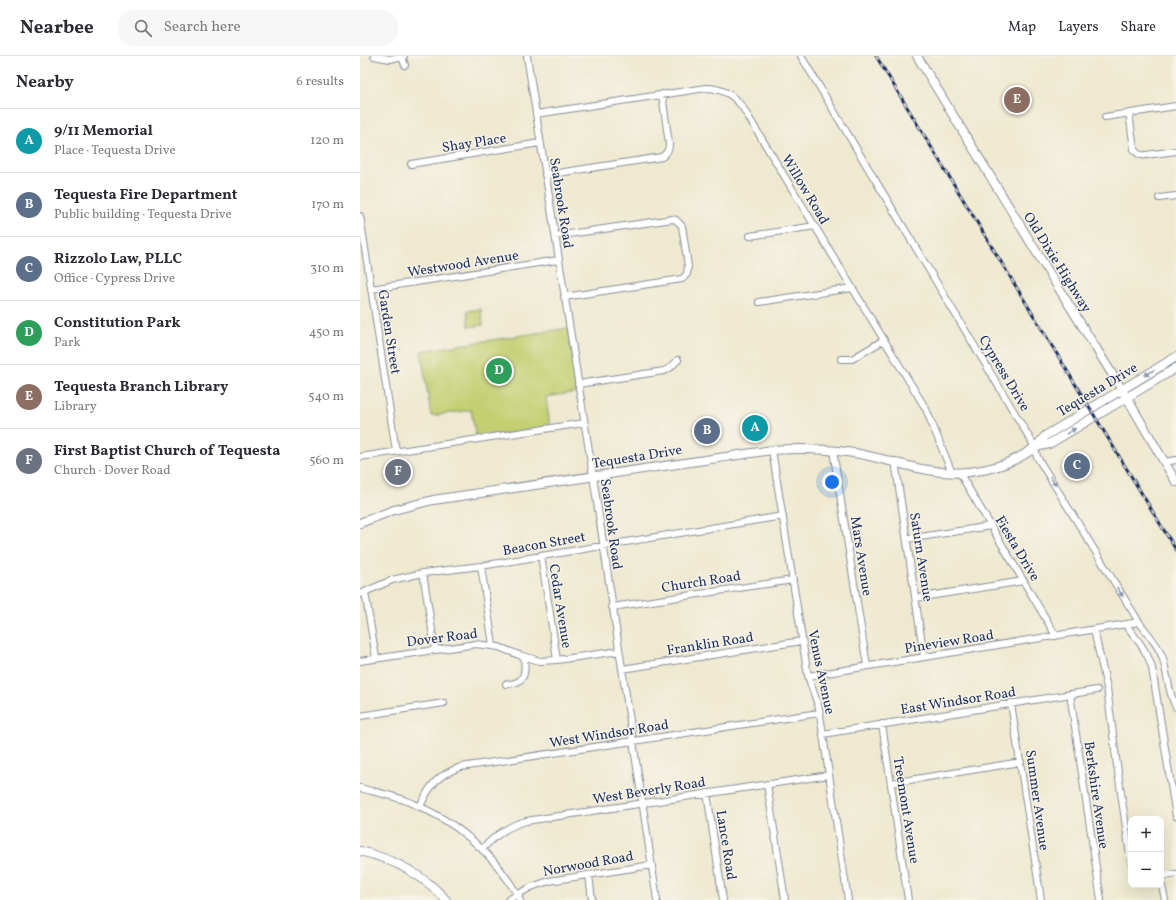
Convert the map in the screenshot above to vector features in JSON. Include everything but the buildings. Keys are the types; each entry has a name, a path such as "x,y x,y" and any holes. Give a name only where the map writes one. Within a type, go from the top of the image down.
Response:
{"street":[{"path":"374,56 386,59 403,57 405,65"},
{"name":"Seabrook Road","path":"527,56 593,476 657,900"},
{"name":"Cypress Drive","path":"801,56 1035,447 1037,457 1138,621 1158,648 1164,666 1169,692 1176,707"},
{"name":"Old Dixie Highway","path":"917,56 1048,272 1127,398 1176,482"},
{"name":"Willow Road","path":"536,114 710,88 723,91 734,98 743,108 927,411 956,473"},
{"path":"545,175 662,156 666,154 669,144 662,94"},
{"path":"1105,117 1176,106"},
{"path":"1129,113 1134,149 1137,153 1141,156 1176,151"},
{"name":"Shay Place","path":"411,164 540,143"},
{"path":"1159,198 1176,196"},
{"name":"Garden Street","path":"360,216 396,451"},
{"path":"555,236 673,219 679,222 682,226 688,266 687,274 682,279 564,297"},
{"path":"750,236 815,226"},
{"name":"Westwood Avenue","path":"371,289 558,260"},
{"path":"759,302 852,288"},
{"path":"841,359 852,359 884,340"},
{"name":"Tequesta Drive","path":"1035,447 1045,436 1176,357"},
{"path":"578,384 664,371 673,367 678,360"},
{"name":"Tequesta Drive","path":"360,523 394,510 433,500 772,450 833,450 875,456 929,470 956,473 993,467 1012,460 1035,447 1049,444 1176,368"},
{"path":"360,457 584,423"},
{"name":"Venus Avenue","path":"772,450 808,676 820,713 848,900"},
{"name":"Mars Avenue","path":"833,450 866,666"},
{"path":"1164,462 1176,460"},
{"name":"Saturn Avenue","path":"895,461 924,657"},
{"name":"Fiesta Drive","path":"956,473 991,526 1056,636"},
{"name":"Beacon Street","path":"363,593 371,588 392,580 423,573 482,566 540,555 783,516"},
{"path":"907,539 991,526"},
{"name":"Cedar Avenue","path":"540,555 557,660"},
{"path":"482,566 493,645"},
{"path":"423,573 435,649"},
{"name":"Church Road","path":"612,607 793,580"},
{"path":"916,598 1024,581"},
{"path":"363,593 376,658"},
{"name":"Pineview Road","path":"808,676 1126,625 1138,621"},
{"path":"1126,625 1144,651 1152,668 1176,816"},
{"path":"1094,630 1107,688 1130,852"},
{"name":"Franklin Road","path":"622,669 802,641"},
{"name":"Dover Road","path":"360,660 469,644 493,645 524,657 540,661 619,651"},
{"path":"506,684 514,684 520,681 524,674 524,657"},
{"name":"East Windsor Road","path":"823,734 1097,690"},
{"name":"Berkshire Avenue","path":"1070,694 1101,900"},
{"path":"360,716 444,703"},
{"name":"Summer Avenue","path":"1011,703 1041,900"},
{"name":"West Windsor Road","path":"420,807 427,792 434,783 446,773 461,767 820,713"},
{"name":"Treemont Avenue","path":"882,724 908,900"},
{"path":"891,783 1021,762"},
{"name":"West Beverly Road","path":"482,849 500,832 526,821 829,775"},
{"path":"767,784 785,900"},
{"path":"360,788 389,795 420,807 447,821 482,849 499,868 518,897"},
{"name":"Lance Road","path":"707,794 724,900"},
{"path":"360,851 389,860 412,871 433,887 446,900"},
{"name":"Norwood Road","path":"508,900 518,897 531,887 544,882 652,865"},
{"path":"589,874 592,900"},
{"path":"1164,876 1176,874"},
{"path":"1162,888 1165,900"}],"green space":[{"path":"481,309 483,325 469,327 467,311"},
{"path":"568,328 577,392 546,397 550,427 476,438 471,410 431,416 421,351"}],"railway":[{"path":"876,56 1176,550"}],"place":[{"name":"Tequesta Branch Library","path":"1017,100"},
{"name":"Constitution Park","path":"499,371"},
{"name":"9/11 Memorial","path":"755,428"},
{"name":"Tequesta Fire Department","path":"707,431"},
{"name":"Rizzolo Law, PLLC","path":"1077,466"},
{"name":"First Baptist Church of Tequesta","path":"398,472"}]}
